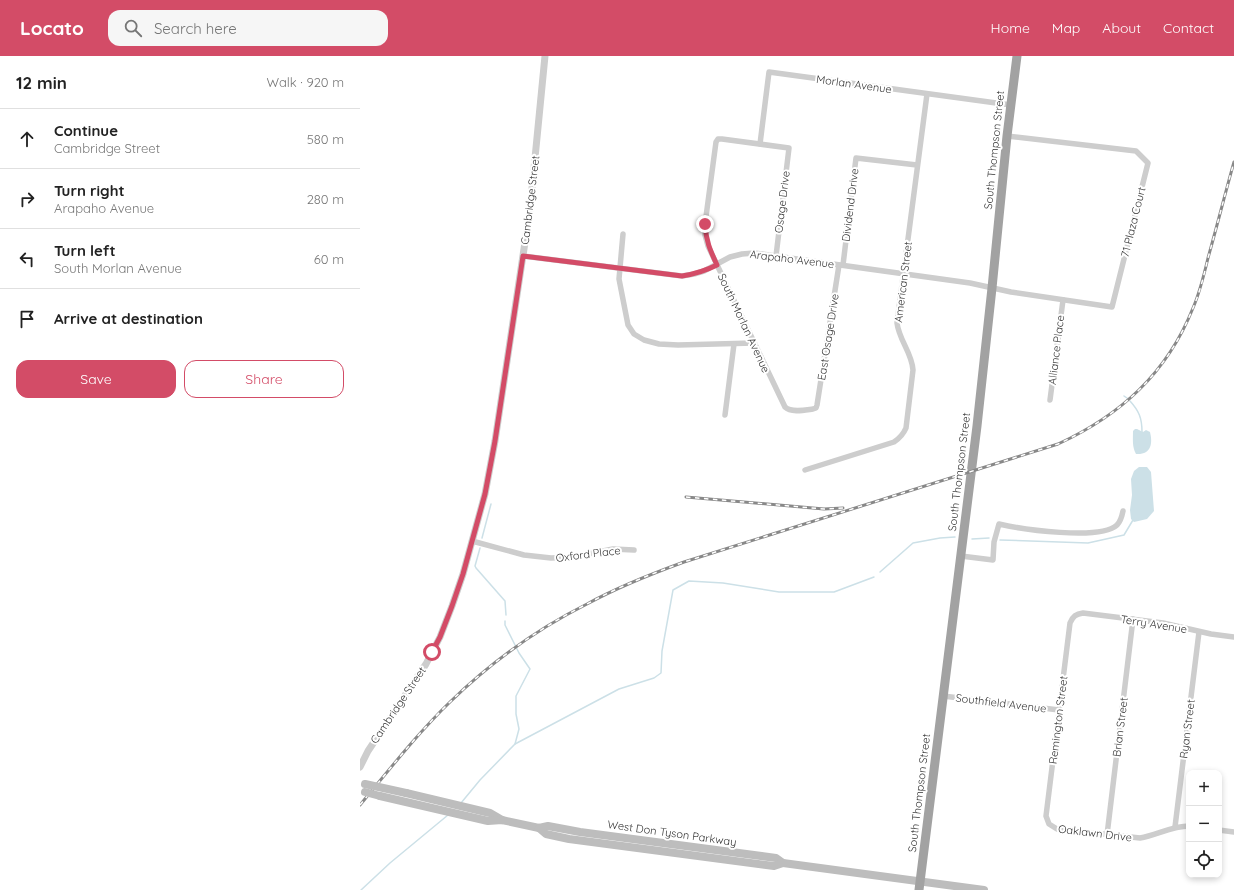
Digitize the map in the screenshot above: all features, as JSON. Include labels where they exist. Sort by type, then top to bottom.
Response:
[{"type":"highway","name":"South Thompson Street","points":[[919,886],[977,426],[1007,136],[1017,56]]},
{"type":"main road","name":"West Don Tyson Parkway","points":[[363,787],[380,796],[488,821],[502,820],[539,828],[548,826],[580,832],[776,858],[783,863],[919,886],[984,890]]},
{"type":"main road","points":[[363,787],[406,793],[467,807],[490,813],[502,820]]},
{"type":"street","name":"Cambridge Street","points":[[360,767],[368,751],[426,664],[437,644],[452,606],[472,541],[491,466],[530,209],[544,56]]},
{"type":"street","name":"Morlan Avenue","points":[[760,144],[769,72],[1011,105]]},
{"type":"street","name":"American Street","points":[[805,470],[894,442],[904,434],[906,428],[913,363],[900,337],[897,323],[927,94]]},
{"type":"street","name":"71 Plaza Court","points":[[992,288],[1112,307],[1148,163],[1136,150],[1007,136]]},
{"type":"street","name":"South Morlan Avenue","points":[[760,144],[722,139],[718,139],[716,142],[705,224],[706,235],[708,246],[787,410]]},
{"type":"street","name":"Osage Drive","points":[[760,144],[789,148],[776,256]]},
{"type":"street","name":"Dividend Drive","points":[[841,265],[856,158],[917,165]]},
{"type":"street","points":[[624,234],[619,278],[628,325],[634,334],[644,340],[659,344],[734,344],[754,342]]},
{"type":"street","name":"Arapaho Avenue","points":[[523,256],[682,276],[704,271],[730,257],[754,253],[904,273],[970,283],[992,288]]},
{"type":"street","name":"East Osage Drive","points":[[787,410],[816,408],[818,405],[841,265]]},
{"type":"street","name":"Alliance Place","points":[[1050,400],[1062,300]]},
{"type":"street","points":[[725,415],[734,344]]},
{"type":"street","points":[[961,556],[993,560],[994,542],[999,524],[1068,533],[1098,531],[1112,528],[1117,525],[1123,511]]},
{"type":"street","name":"Oxford Place","points":[[472,541],[524,555],[551,558],[573,557],[613,549],[634,550]]},
{"type":"street","name":"Terry Avenue","points":[[1074,616],[1083,613],[1133,619],[1167,624],[1199,632],[1234,637]]},
{"type":"street","name":"Remington Street","points":[[1049,824],[1046,816],[1070,623],[1074,616]]},
{"type":"street","name":"Brian Street","points":[[1107,835],[1133,619]]},
{"type":"street","name":"Ryan Street","points":[[1175,827],[1199,632]]},
{"type":"street","name":"Southfield Avenue","points":[[943,696],[1059,710]]},
{"type":"street","name":"Oaklawn Drive","points":[[1049,824],[1057,829],[1140,838],[1175,827],[1186,826]]},
{"type":"street","points":[[1222,830],[1234,832]]},
{"type":"shaded area","points":[[1135,429],[1143,432],[1146,430],[1150,432],[1151,444],[1148,451],[1145,453],[1136,454],[1133,446],[1133,431]]},
{"type":"shaded area","points":[[1139,467],[1147,467],[1151,472],[1154,511],[1147,519],[1134,522],[1131,519],[1130,510],[1132,495],[1131,479],[1134,471]]},
{"type":"waterway","points":[[1130,401],[1136,408],[1139,415],[1142,432]]},
{"type":"waterway","points":[[482,538],[491,504]]},
{"type":"waterway","points":[[1000,540],[1088,543],[1124,535],[1133,520]]},
{"type":"waterway","points":[[880,572],[913,543],[955,537]]},
{"type":"waterway","points":[[972,539],[989,538]]},
{"type":"waterway","points":[[480,548],[475,566],[505,601],[506,615]]},
{"type":"waterway","points":[[461,803],[480,780],[515,744],[619,689],[654,678],[661,673],[662,651],[673,590],[689,581],[723,583],[779,592],[834,592],[874,577]]},
{"type":"waterway","points":[[505,621],[505,625],[519,653],[530,669],[516,696],[516,714],[519,729],[515,744]]},
{"type":"waterway","points":[[361,890],[390,863],[448,815]]},
{"type":"railway","points":[[360,805],[426,727],[465,688],[498,660],[550,624],[568,614],[611,592],[659,571],[1058,444],[1102,420],[1139,390],[1170,353],[1182,331],[1200,290],[1234,162]]},
{"type":"railway","points":[[686,497],[824,509],[843,508]]},
{"type":"route","points":[[432,652],[440,637],[463,574],[485,494],[495,441],[523,256],[682,276],[694,274],[717,265],[708,246],[705,224]]}]
